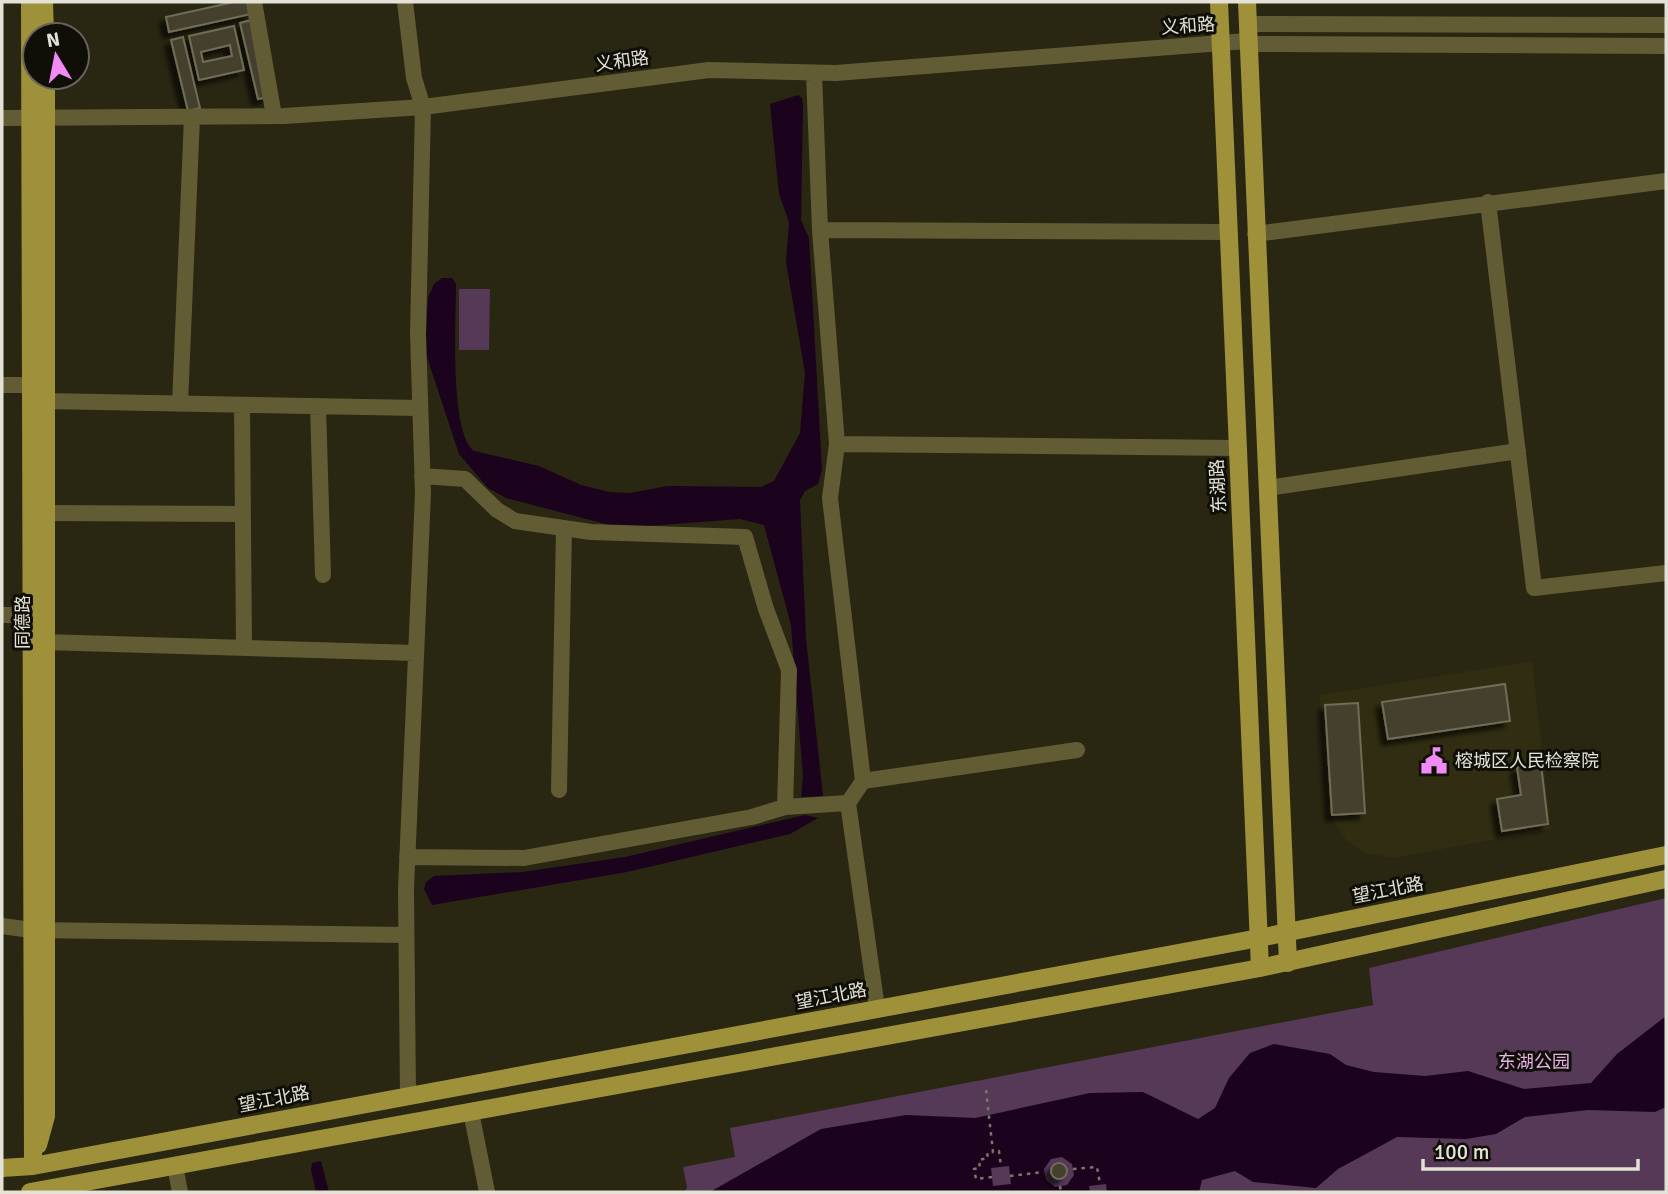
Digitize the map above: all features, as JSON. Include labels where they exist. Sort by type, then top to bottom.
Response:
[{"type":"main road","name":"同德路","points":[[30,2],[39,118],[45,401],[44,642],[33,1166]]},
{"type":"main road","points":[[44,2],[45,21]]},
{"type":"main road","name":"东湖路","points":[[1219,2],[1260,968]]},
{"type":"main road","points":[[1247,2],[1288,963]]},
{"type":"main road","name":"同德路","points":[[38,929],[30,615],[31,385],[39,118],[44,91]]},
{"type":"main road","name":"望江北路","points":[[2,1168],[33,1166],[1259,938],[1666,855]]},
{"type":"main road","points":[[31,1192],[1288,963],[1666,879]]},
{"type":"street","points":[[254,2],[274,116]]},
{"type":"street","points":[[405,2],[414,78],[423,107],[419,408],[422,476],[407,857],[408,1096]]},
{"type":"street","points":[[1247,36],[1666,25]]},
{"type":"street","name":"义和路","points":[[2,118],[274,116],[423,107],[679,72],[738,69],[814,73],[1219,43],[1247,36]]},
{"type":"street","points":[[1247,36],[1666,46]]},
{"type":"street","points":[[814,73],[820,230],[837,444],[830,498],[863,781],[848,803],[877,1009]]},
{"type":"street","points":[[180,404],[192,118]]},
{"type":"street","points":[[1255,234],[1666,181]]},
{"type":"street","points":[[1488,202],[1534,588],[1666,573]]},
{"type":"street","points":[[820,230],[1227,232]]},
{"type":"street","points":[[2,385],[31,385]]},
{"type":"street","points":[[45,401],[419,408]]},
{"type":"street","points":[[242,405],[244,648]]},
{"type":"street","points":[[318,406],[323,575]]},
{"type":"street","points":[[837,444],[1237,448]]},
{"type":"street","points":[[1267,488],[1518,451]]},
{"type":"street","points":[[422,476],[460,477],[473,485],[497,510],[515,521],[591,532],[745,537],[766,609],[789,670],[789,777],[785,807]]},
{"type":"street","points":[[44,513],[243,514]]},
{"type":"street","points":[[559,790],[564,528]]},
{"type":"street","points":[[2,615],[30,615]]},
{"type":"street","points":[[44,642],[416,653]]},
{"type":"street","points":[[863,781],[1077,750]]},
{"type":"street","points":[[407,857],[482,860],[544,855],[752,817],[785,807],[848,803]]},
{"type":"street","points":[[2,926],[38,929],[406,935]]},
{"type":"street","points":[[471,1112],[487,1192]]},
{"type":"street","name":"同德路","points":[[31,1192],[33,1166]]},
{"type":"street","points":[[175,1166],[180,1192]]},
{"type":"path","points":[[986,1090],[993,1152]]},
{"type":"path","points":[[992,1177],[976,1179],[975,1169],[980,1168],[979,1160],[988,1158],[987,1153],[999,1151],[1001,1167]]},
{"type":"path","points":[[1073,1169],[1097,1167],[1100,1184]]},
{"type":"path","points":[[1010,1175],[1044,1172]]},
{"type":"path","points":[[1060,1186],[1061,1192]]},
{"type":"shaded area","points":[[798,95],[802,98],[803,106],[801,220],[809,238],[822,470],[818,484],[805,491],[800,500],[806,639],[823,796],[801,797],[803,777],[791,625],[764,525],[740,519],[621,528],[506,498],[488,488],[459,454],[425,351],[428,298],[434,284],[442,278],[452,278],[456,284],[457,399],[466,440],[474,451],[539,466],[581,485],[609,492],[630,493],[667,486],[761,487],[774,481],[800,433],[805,373],[786,262],[789,222],[779,194],[770,104]]},
{"type":"shaded area","name":"榕城区人民检察院","points":[[1532,661],[1551,829],[1394,858],[1364,853],[1346,840],[1328,813],[1320,695]]},
{"type":"shaded area","points":[[805,815],[818,818],[790,834],[627,872],[432,905],[424,889],[426,882],[434,876],[523,872],[625,857]]},
{"type":"shaded area","points":[[1666,1016],[1666,1107],[1655,1112],[1588,1110],[1525,1117],[1496,1134],[1466,1139],[1397,1137],[1338,1169],[1316,1188],[1253,1182],[1235,1171],[1202,1180],[1199,1192],[1107,1192],[1106,1184],[1089,1186],[1090,1192],[710,1192],[821,1129],[906,1115],[975,1118],[1090,1093],[1143,1092],[1198,1119],[1215,1108],[1229,1078],[1250,1053],[1274,1044],[1330,1054],[1346,1065],[1374,1072],[1425,1076],[1468,1071],[1524,1089],[1591,1083],[1617,1054]],"holes":[[[1062,1157],[1072,1164],[1074,1175],[1067,1185],[1055,1187],[1046,1180],[1044,1169],[1051,1159]],[[1009,1166],[1011,1184],[993,1186],[991,1168]]]},
{"type":"shaded area","points":[[321,1161],[329,1192],[316,1192],[312,1163]]},
{"type":"green space","points":[[459,289],[490,289],[489,350],[459,350]]},
{"type":"green space","name":"东湖公园","points":[[1666,898],[1666,1192],[684,1192],[687,1188],[683,1167],[735,1157],[730,1128],[1373,1005],[1369,968]]},
{"type":"building","points":[[234,2],[248,2],[251,14],[169,32],[166,17]]},
{"type":"building","points":[[251,20],[269,97],[258,99],[240,23]]},
{"type":"building","points":[[234,26],[244,70],[199,80],[189,36]],"holes":[[[230,45],[232,56],[203,62],[201,52]]]},
{"type":"building","points":[[183,37],[200,108],[188,111],[171,40]]},
{"type":"building","points":[[1505,684],[1510,721],[1388,739],[1382,702]]},
{"type":"building","points":[[1358,703],[1365,813],[1332,815],[1325,705]]},
{"type":"building","points":[[1541,764],[1548,824],[1502,831],[1497,799],[1521,795],[1517,767]]},
{"type":"building","points":[[1056,1163],[1062,1163],[1067,1171],[1065,1177],[1056,1179],[1051,1174],[1051,1168]]},
{"type":"place","name":"榕城区人民检察院","points":[[1434,761]]}]
